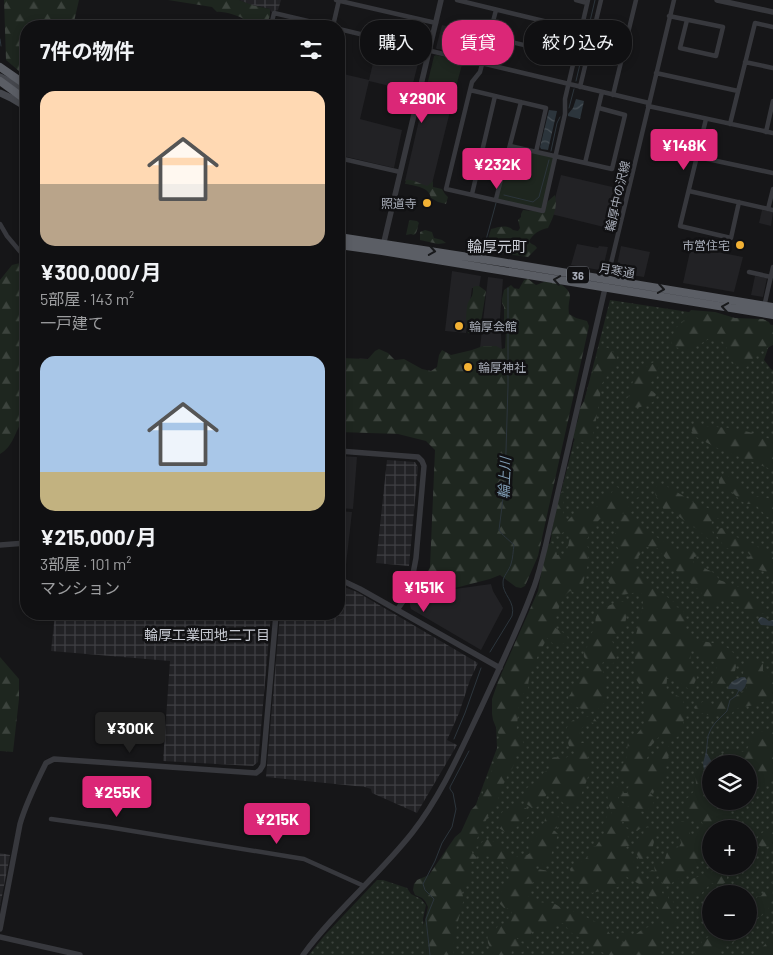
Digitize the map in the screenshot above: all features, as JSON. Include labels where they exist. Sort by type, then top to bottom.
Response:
[{"type":"highway","points":[[0,67],[20,84]]},
{"type":"highway","points":[[0,81],[20,96]]},
{"type":"highway","name":"月寒通","points":[[345,238],[383,247]]},
{"type":"highway","name":"月寒通","points":[[345,245],[383,247],[501,262],[606,284],[763,309],[773,307]]},
{"type":"highway","name":"月寒通","points":[[763,309],[773,315]]},
{"type":"main road","points":[[0,77],[20,85]]},
{"type":"main road","points":[[0,93],[20,103]]},
{"type":"street","points":[[333,20],[338,0],[436,23]]},
{"type":"street","points":[[432,39],[441,0]]},
{"type":"street","points":[[457,0],[538,20]]},
{"type":"street","points":[[576,0],[588,1],[583,20]]},
{"type":"street","points":[[580,87],[601,0]]},
{"type":"street","points":[[613,95],[636,0]]},
{"type":"street","name":"輪厚中の沢線","points":[[606,284],[674,0]]},
{"type":"street","points":[[717,0],[773,12]]},
{"type":"street","points":[[494,20],[496,10]]},
{"type":"street","points":[[272,20],[274,13],[304,20]]},
{"type":"street","points":[[669,16],[722,27],[716,56],[680,48],[687,20]]},
{"type":"street","points":[[730,124],[755,22],[773,26]]},
{"type":"street","points":[[345,30],[360,33]]},
{"type":"street","points":[[745,62],[773,68]]},
{"type":"street","points":[[383,247],[426,65]]},
{"type":"street","points":[[482,65],[480,72],[472,82],[446,188],[543,211],[565,114],[565,99],[573,65]]},
{"type":"street","points":[[491,65],[706,119],[773,133]]},
{"type":"street","points":[[656,73],[738,91]]},
{"type":"street","points":[[470,90],[546,108],[536,152]]},
{"type":"street","points":[[585,163],[602,92]]},
{"type":"street","points":[[472,194],[495,96]]},
{"type":"street","points":[[766,132],[773,101]]},
{"type":"street","points":[[496,200],[521,102]]},
{"type":"street","points":[[510,146],[612,169],[626,115],[598,108]]},
{"type":"street","points":[[706,119],[680,226],[731,238],[739,202]]},
{"type":"street","points":[[698,157],[773,173]]},
{"type":"street","points":[[345,159],[400,172]]},
{"type":"street","points":[[689,191],[771,209],[773,188]]},
{"type":"street","points":[[0,224],[20,251]]},
{"type":"street","points":[[763,309],[773,267]]},
{"type":"street","points":[[749,272],[771,277]]},
{"type":"street","points":[[303,955],[316,937],[413,832],[438,794],[460,753],[511,645],[533,591],[545,548],[606,284]]},
{"type":"street","points":[[345,451],[418,457],[424,466],[416,558],[406,596],[398,610]]},
{"type":"street","points":[[0,545],[20,543]]},
{"type":"street","points":[[345,582],[500,668]]},
{"type":"street","points":[[0,929],[22,818],[29,798],[46,763],[49,761],[54,759],[256,773],[260,770],[263,765],[275,620]]},
{"type":"street","points":[[51,819],[304,860],[364,886]]},
{"type":"street","points":[[0,936],[80,955]]},
{"type":"shaded area","points":[[239,0],[281,0],[278,10],[271,12],[270,9]]},
{"type":"shaded area","points":[[442,25],[442,50],[436,48]]},
{"type":"shaded area","points":[[373,65],[418,65],[411,91],[369,81],[360,119],[402,130],[394,168],[345,156],[345,74],[369,80]]},
{"type":"shaded area","points":[[428,81],[456,87],[431,188],[405,181]]},
{"type":"shaded area","points":[[561,175],[621,189],[612,229],[551,214]]},
{"type":"shaded area","points":[[762,210],[773,212],[771,226],[759,223]]},
{"type":"shaded area","points":[[577,244],[598,248],[599,246],[608,247],[603,268],[599,270],[571,265]]},
{"type":"shaded area","points":[[621,246],[650,252],[644,277],[618,273],[616,270]]},
{"type":"shaded area","points":[[691,247],[743,257],[734,292],[683,283]]},
{"type":"shaded area","points":[[452,271],[481,276],[479,288],[472,288],[466,333],[445,331]]},
{"type":"shaded area","points":[[755,276],[767,278],[763,297],[751,295]]},
{"type":"shaded area","points":[[488,277],[503,279],[500,318],[502,351],[480,348]]},
{"type":"shaded area","points":[[345,456],[357,457],[353,509],[345,508]]},
{"type":"shaded area","points":[[387,460],[415,462],[418,467],[409,566],[376,563]]},
{"type":"shaded area","points":[[345,511],[352,512],[345,573]]},
{"type":"shaded area","points":[[491,584],[503,608],[481,650],[411,609],[409,601],[455,589]]},
{"type":"shaded area","points":[[345,587],[357,592],[478,663],[447,740],[457,745],[417,813],[372,793],[371,789],[365,787],[266,777],[279,620],[345,620]]},
{"type":"shaded area","points":[[54,620],[270,620],[258,762],[253,766],[163,761],[170,661],[51,651]]},
{"type":"shaded area","points":[[0,853],[10,855],[0,906]]},
{"type":"green space","points":[[4,0],[79,0],[74,20],[20,20],[20,72],[6,60]]},
{"type":"green space","points":[[168,0],[239,0],[270,9],[270,16],[268,20],[245,20],[236,15],[217,12],[212,7]]},
{"type":"green space","points":[[434,56],[442,56],[442,65],[462,65],[456,87],[428,81]]},
{"type":"green space","points":[[510,146],[556,156],[543,211],[496,199]]},
{"type":"green space","points":[[406,180],[427,186],[433,181],[433,187],[442,189],[448,197],[446,204],[431,198],[425,189],[405,184]]},
{"type":"green space","points":[[555,195],[552,221],[548,228],[537,232],[529,241],[537,248],[528,257],[486,251],[491,229],[505,227],[518,231],[520,228],[518,220],[523,210],[543,212],[548,201]]},
{"type":"green space","points":[[409,221],[419,223],[417,231],[414,235],[406,235]]},
{"type":"green space","points":[[425,230],[432,232],[434,238],[446,243],[438,244],[420,240],[420,232]]},
{"type":"green space","points":[[20,263],[20,425],[8,447],[0,454],[0,280],[12,265]]},
{"type":"green space","points":[[528,279],[536,285],[548,281],[560,284],[569,293],[569,314],[587,321],[589,326],[538,556],[525,586],[521,588],[516,587],[500,575],[459,587],[420,594],[418,591],[430,567],[435,450],[426,441],[398,434],[345,432],[345,358],[368,359],[379,349],[388,353],[395,360],[404,359],[422,369],[431,371],[437,367],[442,350],[451,355],[483,346],[505,348],[506,332],[502,303],[504,290],[511,285],[519,289],[524,280]]},
{"type":"green space","points":[[476,286],[486,291],[481,322],[477,333],[473,334],[468,333],[466,314],[473,287]]},
{"type":"green space","points":[[610,300],[773,325],[773,334],[764,360],[773,370],[773,955],[443,955],[462,842],[497,748],[495,699],[540,592],[559,500]]},
{"type":"green space","points":[[691,310],[715,312],[735,318],[763,319],[769,322],[773,330],[773,345],[755,353],[756,355],[747,367],[735,364],[732,361],[721,340],[707,340],[690,350],[674,347],[671,342],[675,328]]},
{"type":"green space","points":[[603,347],[608,348],[617,355],[616,364],[601,385],[594,431],[590,443],[586,443],[573,438],[574,431],[598,353]]},
{"type":"green space","points":[[656,361],[660,362],[657,377],[650,383],[650,390],[656,394],[653,402],[639,407],[633,406],[626,400],[634,380],[642,370]]},
{"type":"green space","points":[[690,425],[730,428],[773,440],[773,470],[717,448],[694,436]]},
{"type":"green space","points":[[726,475],[738,482],[753,497],[773,499],[773,520],[766,516],[755,504],[746,504],[721,486],[719,477]]},
{"type":"green space","points":[[663,484],[697,505],[712,510],[720,510],[721,517],[712,521],[711,525],[714,538],[708,539],[672,511],[664,510],[654,489],[658,485]]},
{"type":"green space","points":[[616,486],[620,489],[620,499],[625,501],[639,487],[639,497],[628,503],[628,506],[633,509],[632,512],[622,513],[636,520],[642,530],[650,531],[677,549],[692,551],[698,554],[698,556],[694,557],[693,562],[716,574],[719,580],[742,588],[757,603],[769,610],[769,613],[755,616],[747,615],[743,607],[723,599],[713,605],[709,603],[700,591],[679,574],[657,548],[645,547],[635,562],[634,571],[675,603],[676,607],[681,608],[684,612],[687,631],[691,636],[701,641],[726,647],[735,654],[736,666],[734,673],[728,683],[720,690],[712,687],[713,680],[718,675],[715,662],[702,659],[698,649],[691,651],[690,663],[697,677],[692,689],[688,689],[672,678],[667,678],[666,689],[668,695],[670,697],[676,695],[681,698],[685,707],[681,734],[669,743],[663,739],[662,735],[660,736],[648,749],[649,755],[645,761],[649,763],[661,748],[666,745],[671,748],[664,765],[667,772],[659,790],[650,793],[655,798],[652,808],[645,812],[634,808],[619,796],[618,798],[643,815],[644,826],[637,831],[626,827],[622,821],[624,832],[631,840],[630,846],[626,846],[625,850],[633,856],[636,875],[645,877],[652,884],[660,886],[663,890],[662,893],[672,900],[675,908],[673,911],[669,910],[676,926],[670,927],[665,924],[658,913],[660,910],[651,899],[647,890],[624,874],[619,876],[620,885],[618,887],[592,893],[577,885],[570,869],[588,857],[589,851],[592,847],[596,846],[606,832],[603,824],[607,816],[612,814],[608,800],[608,791],[615,786],[621,786],[623,793],[627,793],[627,789],[631,784],[619,779],[618,771],[626,760],[628,742],[642,728],[645,722],[644,696],[636,679],[634,653],[644,596],[640,592],[621,594],[608,581],[614,562],[620,556],[618,548],[614,544],[615,534],[621,527],[615,521],[600,519],[589,531],[588,538],[585,540],[585,544],[590,551],[582,591],[581,593],[575,593],[570,591],[566,594],[557,612],[554,627],[568,638],[563,644],[555,646],[547,638],[532,669],[528,689],[520,697],[516,734],[522,739],[524,744],[522,749],[516,752],[516,759],[512,769],[508,771],[506,780],[500,789],[501,793],[471,851],[477,858],[475,861],[470,862],[469,879],[462,893],[463,901],[455,934],[454,955],[427,955],[423,929],[428,907],[422,898],[415,895],[413,890],[414,884],[417,880],[429,875],[455,837],[461,832],[471,810],[481,798],[494,766],[499,748],[499,735],[493,720],[492,699],[538,591],[548,544],[552,543],[555,546],[557,555],[565,554],[568,545],[569,539],[564,532],[554,537],[551,535],[559,495],[564,493],[564,515],[565,522],[567,522],[577,513],[598,506],[600,499],[610,495]]},
{"type":"green space","points":[[722,528],[728,531],[729,535],[748,541],[773,554],[773,575],[749,565],[746,562],[748,557],[751,556],[744,550],[725,548],[715,533],[717,529]]},
{"type":"green space","points":[[628,601],[632,605],[627,614],[625,624],[612,641],[617,650],[617,655],[613,664],[603,662],[601,668],[605,675],[606,701],[596,711],[589,712],[572,705],[568,698],[579,681],[581,671],[592,668],[591,664],[584,657],[584,653],[590,644],[598,613],[605,607]]},
{"type":"green space","points":[[0,657],[19,679],[19,699],[13,752],[0,751]]},
{"type":"green space","points":[[752,659],[759,660],[763,664],[763,671],[773,679],[773,697],[754,705],[740,708],[731,714],[709,715],[700,713],[694,708],[704,701],[715,704],[720,700],[725,701],[747,690],[743,673],[747,662]]},
{"type":"green space","points":[[590,716],[597,722],[585,722],[579,731],[580,743],[586,743],[592,747],[587,759],[591,766],[578,803],[573,807],[564,804],[555,788],[549,790],[537,807],[532,808],[525,803],[525,790],[531,784],[538,781],[544,772],[549,770],[549,760],[556,757],[562,760],[569,756],[575,757],[576,754],[568,744],[570,735],[567,727],[573,720]]},
{"type":"green space","points":[[773,728],[773,779],[757,787],[757,755],[720,755],[731,750],[743,752],[747,749],[756,733]]},
{"type":"green space","points":[[702,767],[702,810],[732,810],[729,820],[702,820],[702,822],[701,820],[691,819],[684,801],[695,789],[694,774],[696,770]]},
{"type":"green space","points":[[517,805],[528,809],[532,813],[510,833],[505,832],[499,828],[500,815],[508,808]]},
{"type":"green space","points":[[551,813],[558,816],[560,822],[559,827],[554,829],[550,827],[549,829],[558,834],[548,864],[535,864],[529,868],[545,870],[554,876],[550,883],[537,880],[532,883],[528,896],[532,900],[558,905],[562,909],[570,909],[604,926],[613,938],[624,942],[626,939],[618,933],[628,934],[633,937],[641,930],[659,922],[662,930],[659,947],[661,955],[608,955],[591,947],[590,941],[575,936],[565,924],[561,923],[550,930],[540,932],[536,929],[530,935],[533,940],[532,942],[517,938],[517,942],[519,941],[528,949],[520,953],[513,948],[511,955],[482,955],[491,949],[488,943],[487,930],[496,929],[499,924],[510,923],[512,913],[510,909],[504,908],[500,904],[501,892],[509,878],[507,866],[500,860],[477,852],[479,847],[482,842],[489,839],[510,855],[515,857],[527,855],[530,853],[528,845],[538,834],[546,815]]},
{"type":"green space","points":[[683,821],[687,823],[690,828],[690,835],[698,835],[702,827],[702,856],[683,876],[667,886],[661,882],[660,875],[651,877],[649,875],[649,872],[652,870],[655,871],[654,866],[656,864],[661,871],[669,849],[679,847],[681,843],[680,837],[675,827],[678,823]]},
{"type":"green space","points":[[648,827],[654,831],[653,846],[650,851],[643,855],[644,861],[641,862],[635,851],[635,841]]},
{"type":"green space","points":[[773,827],[773,845],[763,848],[757,844],[757,839],[767,829]]},
{"type":"green space","points":[[705,875],[727,875],[727,882],[720,885],[711,883],[709,885],[702,885],[702,893],[700,895],[689,898],[686,895],[685,886],[693,878]]},
{"type":"green space","points":[[377,880],[383,880],[407,888],[411,894],[421,899],[426,905],[423,919],[427,955],[309,955],[324,936]]},
{"type":"green space","points":[[773,881],[770,906],[765,913],[757,918],[757,898],[764,892],[771,893],[769,890]]},
{"type":"green space","points":[[773,936],[773,955],[755,955]]},
{"type":"green space","points":[[736,940],[720,952],[711,955],[697,955],[693,951],[700,947],[702,941]]},
{"type":"water","points":[[576,99],[584,101],[580,119],[568,116]]},
{"type":"water","points":[[549,110],[557,111],[548,150],[541,149],[540,147]]},
{"type":"water","points":[[761,617],[769,621],[773,620],[773,626],[761,625],[758,621]]},
{"type":"water","points":[[745,677],[747,681],[741,692],[736,689],[728,689],[731,683]]},
{"type":"waterway","name":"輪上川","points":[[576,81],[595,0]]},
{"type":"waterway","points":[[0,39],[1,46]]},
{"type":"waterway","name":"輪上川","points":[[569,108],[574,89]]},
{"type":"waterway","name":"輪上川","points":[[551,151],[560,117]]},
{"type":"waterway","name":"輪上川","points":[[504,195],[533,202],[539,197],[549,160]]},
{"type":"waterway","name":"輪上川","points":[[483,251],[496,203]]},
{"type":"waterway","name":"輪上川","points":[[490,652],[512,616],[513,611],[511,602],[503,587],[503,582],[511,564],[514,545],[499,530],[505,483],[508,386],[508,288]]},
{"type":"waterway","name":"輪上川","points":[[454,739],[481,668]]},
{"type":"waterway","points":[[706,755],[708,736],[711,729],[727,711],[730,700],[736,696],[739,690]]},
{"type":"waterway","name":"輪上川","points":[[430,955],[426,919],[434,899],[425,890],[423,884],[442,843],[452,827],[456,809],[450,787],[469,751]]},
{"type":"place","name":"照道寺","points":[[427,203]]},
{"type":"place","name":"市営住宅","points":[[740,245]]},
{"type":"place","name":"輪厚会館","points":[[459,326]]},
{"type":"place","name":"輪厚神社","points":[[468,367]]},
{"type":"district","name":"輪厚元町","points":[[497,246]]},
{"type":"district","name":"輪厚工業団地二丁目","points":[[207,634]]}]
